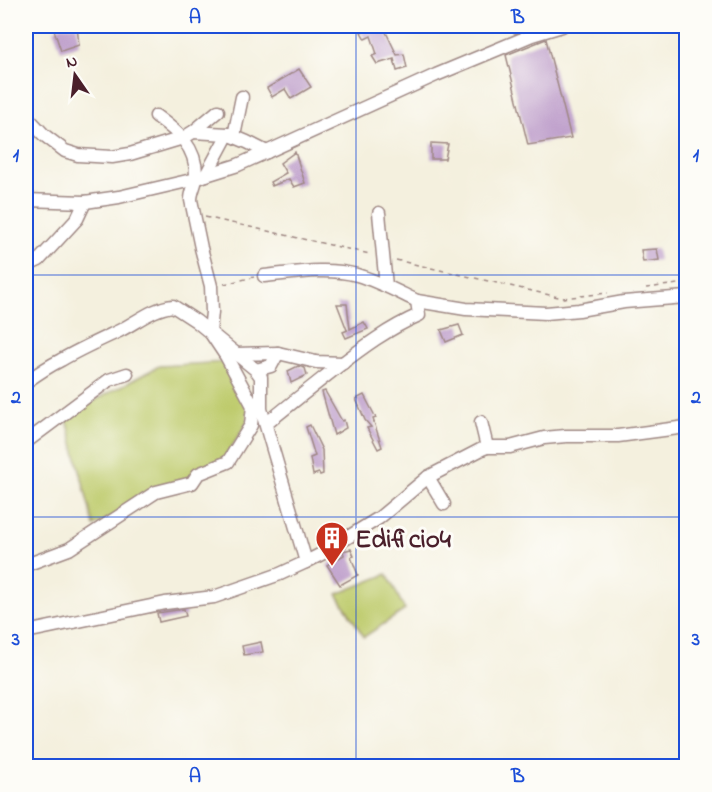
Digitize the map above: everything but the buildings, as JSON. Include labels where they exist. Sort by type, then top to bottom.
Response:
[{"type":"street","points":[[26,200],[85,202],[119,197],[201,177],[267,152],[436,75],[532,35],[562,26]]},
{"type":"street","points":[[26,565],[69,549],[156,492],[192,483],[198,474],[228,462],[251,425],[253,406],[210,332],[211,286],[201,248],[191,192],[231,135],[242,97]]},
{"type":"street","points":[[188,135],[218,111]]},
{"type":"street","points":[[26,116],[52,142],[65,151],[78,155],[112,157],[130,154],[188,135],[231,135],[267,152]]},
{"type":"street","points":[[156,116],[188,135],[194,163],[201,177]]},
{"type":"street","points":[[26,266],[39,260],[77,219],[85,202]]},
{"type":"street","points":[[379,213],[387,286]]},
{"type":"street","points":[[264,276],[318,271],[357,275],[387,286],[417,301],[466,309],[546,313],[635,301],[687,297]]},
{"type":"street","points":[[417,301],[419,315]]},
{"type":"street","points":[[266,424],[343,363],[400,323],[442,305]]},
{"type":"street","points":[[26,382],[60,360],[145,316],[173,306],[210,332],[261,376],[261,409],[306,562]]},
{"type":"street","points":[[237,354],[278,353],[316,362],[343,363]]},
{"type":"street","points":[[256,370],[271,366],[278,353]]},
{"type":"street","points":[[26,442],[109,380],[127,374]]},
{"type":"street","points":[[481,422],[487,447]]},
{"type":"street","points":[[26,632],[165,603],[206,599],[280,574],[333,549],[379,518],[428,477],[487,447],[510,447],[544,438],[618,436],[687,427]]},
{"type":"street","points":[[428,477],[444,504]]},
{"type":"path","points":[[194,214],[563,298],[608,293]]},
{"type":"path","points":[[211,286],[264,276]]},
{"type":"path","points":[[642,289],[687,283]]},
{"type":"green space","points":[[226,362],[248,405],[247,423],[225,458],[189,480],[94,526],[66,416],[159,366]]},
{"type":"green space","points":[[387,574],[405,610],[364,637],[337,594]]},
{"type":"place","name":"Edificio4","points":[[332,567]]}]
